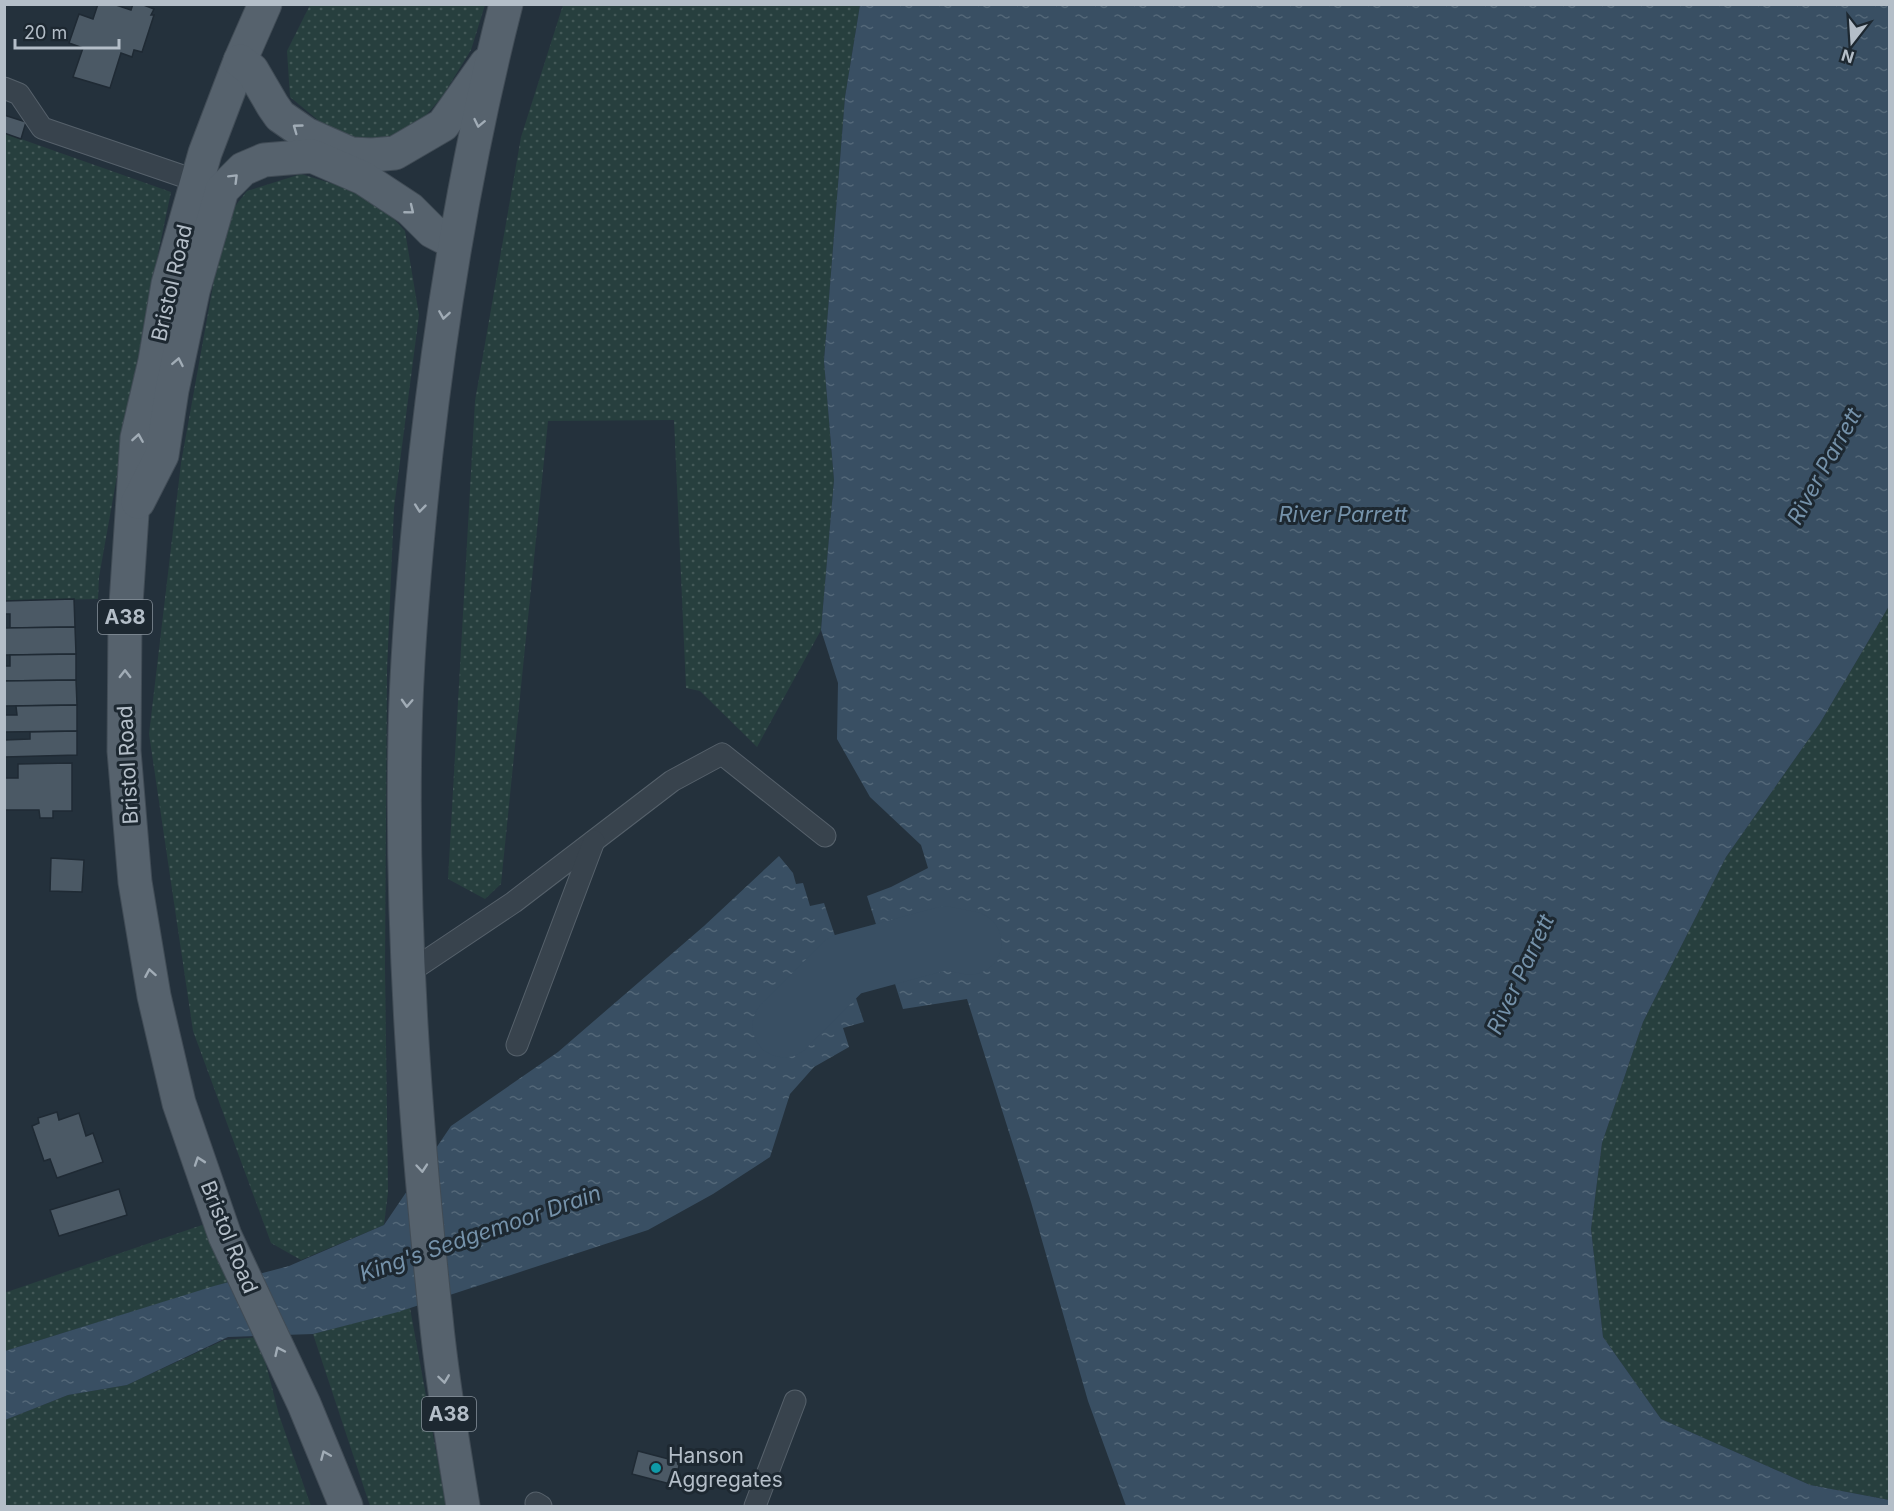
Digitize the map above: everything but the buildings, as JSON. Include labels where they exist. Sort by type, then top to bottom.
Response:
[{"type":"main road","name":"Bristol Road","points":[[265,4],[240,60],[205,153],[168,284],[155,361],[137,438],[125,619],[124,751],[135,882],[154,996],[179,1103],[225,1236],[304,1404],[346,1506]]},
{"type":"main road","name":"A38","points":[[463,1506],[436,1321],[417,1110],[408,973],[405,733],[415,553],[435,377],[455,243],[506,4]]},
{"type":"main road","points":[[240,60],[252,70],[280,116],[306,134],[351,154],[372,155],[394,153],[443,125],[494,53]]},
{"type":"main road","points":[[131,517],[162,455],[172,390],[193,291],[222,190],[243,169],[264,160],[312,156],[363,178],[410,209],[432,231],[455,243]]},
{"type":"lane","points":[[4,88],[19,94],[42,128],[197,181]]},
{"type":"lane","points":[[408,973],[514,902],[672,781],[722,754],[825,836]]},
{"type":"lane","points":[[517,1045],[594,841]]},
{"type":"lane","points":[[755,1506],[795,1401]]},
{"type":"green space","points":[[310,5],[485,5],[471,50],[442,97],[407,137],[356,140],[325,126],[290,97],[287,51]]},
{"type":"green space","points":[[563,5],[860,5],[845,97],[824,361],[834,480],[821,630],[757,747],[700,691],[686,688],[674,420],[548,421],[501,884],[485,899],[448,879],[475,401],[521,137]]},
{"type":"green space","points":[[4,133],[171,192],[149,297],[99,577],[98,599],[5,601]]},
{"type":"green space","points":[[301,174],[373,196],[405,231],[419,315],[394,508],[387,670],[385,966],[388,1192],[384,1225],[301,1260],[271,1243],[193,1031],[149,734],[181,463],[225,219],[247,191]]},
{"type":"green space","points":[[1889,606],[1889,1500],[1810,1485],[1661,1419],[1603,1337],[1591,1229],[1602,1143],[1643,1022],[1726,857],[1820,723]]},
{"type":"green space","points":[[202,1225],[214,1228],[235,1280],[5,1351],[4,1293]]},
{"type":"green space","points":[[410,1308],[446,1506],[370,1506],[313,1334]]},
{"type":"green space","points":[[259,1337],[279,1415],[311,1506],[5,1506],[5,1420],[68,1395],[127,1385],[224,1340]]},
{"type":"water","name":"River Parrett","points":[[860,5],[1889,5],[1889,606],[1820,723],[1726,857],[1643,1022],[1602,1143],[1591,1229],[1603,1337],[1661,1419],[1810,1485],[1889,1500],[1889,1506],[1126,1506],[1088,1401],[1031,1202],[967,999],[903,1009],[867,896],[891,887],[928,868],[921,845],[870,797],[837,739],[838,683],[821,630],[834,480],[824,361],[845,97]]},
{"type":"water","points":[[779,856],[793,873],[796,884],[803,883],[810,906],[824,903],[864,1022],[843,1028],[849,1047],[814,1067],[790,1094],[770,1157],[713,1194],[648,1230],[398,1312],[313,1334],[228,1337],[127,1385],[68,1395],[5,1420],[5,1351],[214,1286],[289,1266],[384,1225],[451,1126],[558,1052],[704,926]]},
{"type":"waterway","name":"King's Sedgemoor Drain","points":[[784,1026],[845,965],[945,938],[970,943]]},
{"type":"place","name":"Hanson Aggregates","points":[[656,1468]]}]
